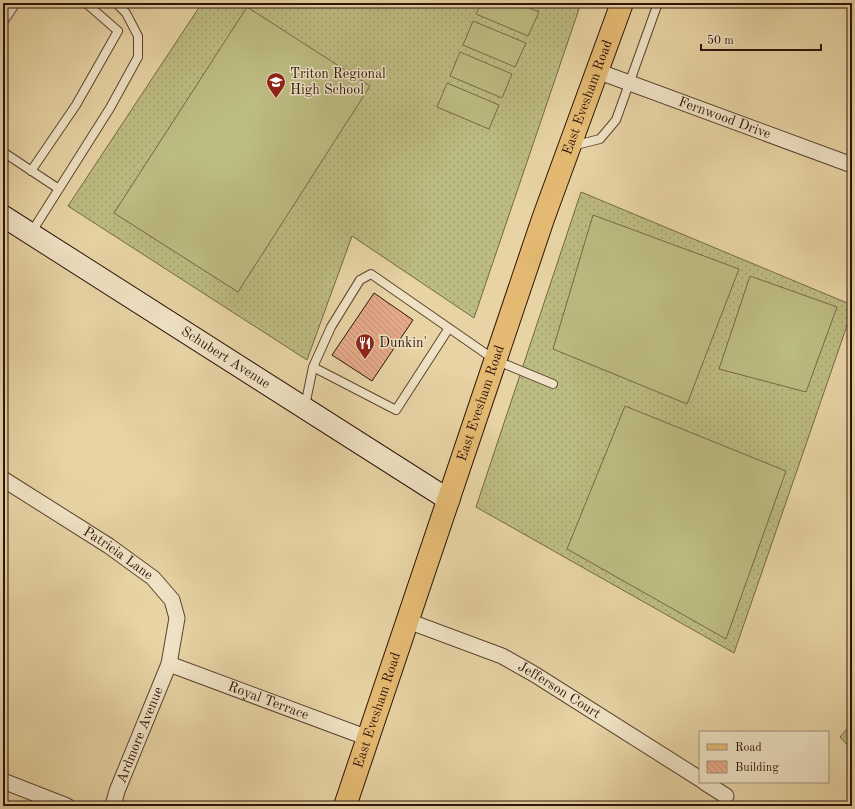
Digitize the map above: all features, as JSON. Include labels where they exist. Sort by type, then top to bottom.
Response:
[{"type":"main road","name":"East Evesham Road","points":[[345,806],[543,219],[622,3]]},
{"type":"street","name":"Fernwood Drive","points":[[597,71],[852,165]]},
{"type":"street","name":"Schubert Avenue","points":[[3,216],[448,500]]},
{"type":"street","name":"Patricia Lane","points":[[3,479],[109,546],[153,578],[172,600],[177,618],[169,664]]},
{"type":"street","name":"Jefferson Court","points":[[408,621],[502,656],[534,674],[699,778]]},
{"type":"street","name":"Royal Terrace","points":[[169,664],[368,738]]},
{"type":"street","name":"Ardmore Avenue","points":[[113,806],[117,791],[169,664]]},
{"type":"street","points":[[3,781],[67,806]]},
{"type":"street","points":[[706,783],[726,796]]},
{"type":"lane","points":[[3,22],[16,3]]},
{"type":"lane","points":[[31,171],[76,105],[118,31],[84,3]]},
{"type":"lane","points":[[570,147],[600,140],[616,120],[658,3]]},
{"type":"lane","points":[[30,234],[110,108],[138,57],[138,36],[126,13],[118,4]]},
{"type":"lane","points":[[3,152],[59,189]]},
{"type":"lane","points":[[304,408],[313,367],[331,327],[360,280],[372,274],[495,360],[553,384]]},
{"type":"lane","points":[[313,367],[396,410],[449,328]]},
{"type":"green space","name":"Triton Regional High School","points":[[202,3],[581,3],[474,318],[352,236],[307,360],[68,206]]},
{"type":"green space","points":[[481,3],[518,3],[539,12],[528,36],[476,14]]},
{"type":"green space","points":[[247,7],[370,86],[238,292],[114,213]]},
{"type":"green space","points":[[473,21],[526,43],[515,67],[463,45]]},
{"type":"green space","points":[[460,52],[512,74],[502,98],[450,76]]},
{"type":"green space","points":[[447,83],[499,105],[489,129],[437,107]]},
{"type":"green space","points":[[581,192],[852,305],[852,311],[734,653],[476,507]]},
{"type":"green space","points":[[593,215],[739,269],[687,404],[553,349]]},
{"type":"green space","points":[[750,276],[837,307],[806,392],[719,369]]},
{"type":"green space","points":[[625,406],[786,471],[726,639],[567,549]]},
{"type":"green space","points":[[852,723],[852,750],[840,737]]},
{"type":"building","points":[[374,293],[413,320],[372,381],[332,355]]},
{"type":"place","name":"Triton Regional High School","points":[[276,99]]},
{"type":"place","name":"Dunkin'","points":[[365,360]]}]
